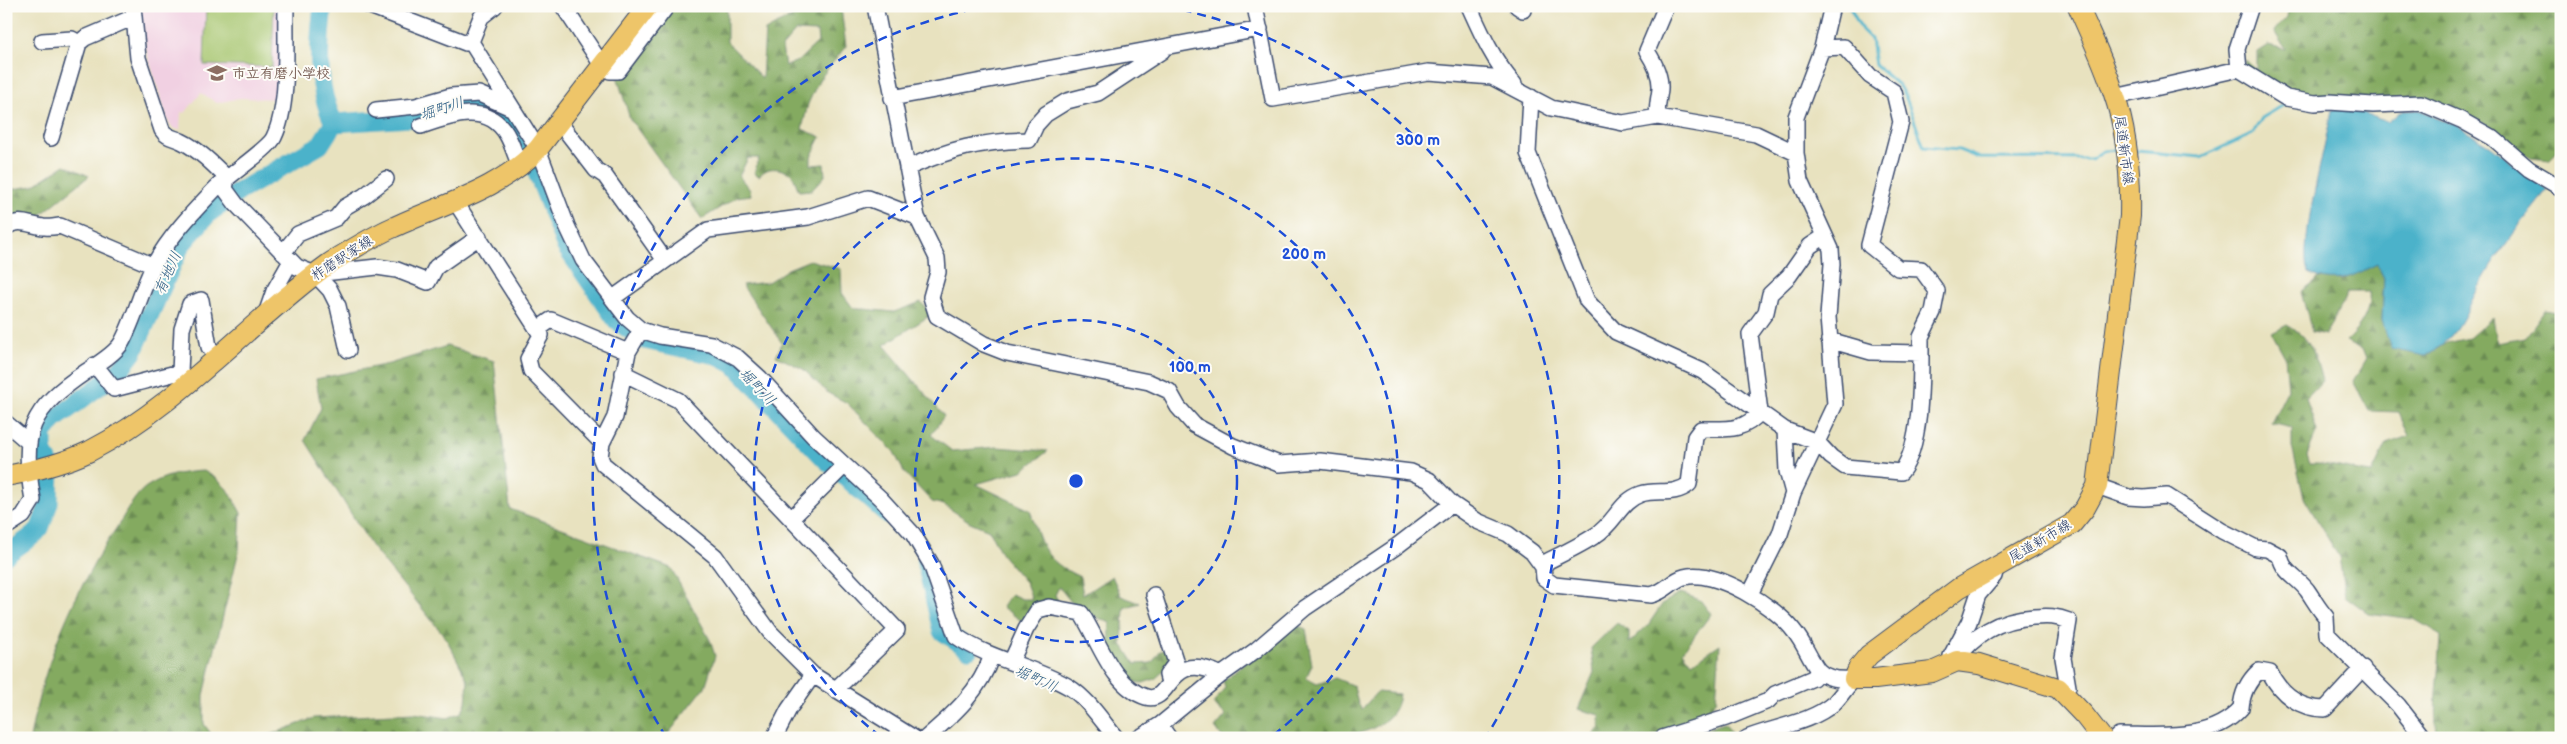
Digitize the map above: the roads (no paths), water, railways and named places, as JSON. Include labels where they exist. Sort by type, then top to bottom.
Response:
[{"type":"main road","name":"柞磨駅家線","points":[[6,476],[38,468],[89,451],[133,425],[184,377],[217,357],[315,274],[358,245],[393,227],[455,201],[529,159],[648,6]]},
{"type":"main road","name":"尾道新市線","points":[[1854,679],[1859,667],[1869,655],[1959,588],[2072,524],[2085,508],[2098,486],[2130,216],[2130,180],[2123,127],[2115,97],[2078,6]]},
{"type":"main road","points":[[1854,679],[1875,679],[1932,672],[1957,661],[1979,664],[2058,688],[2084,715],[2102,738]]},
{"type":"street","points":[[27,441],[34,424],[47,402],[65,386],[96,367],[121,344],[154,266],[167,244],[216,187],[226,183],[274,139],[282,114],[286,6]]},
{"type":"street","points":[[370,6],[466,43],[471,42]]},
{"type":"street","points":[[495,6],[477,12],[471,42],[496,93],[512,108],[529,159],[567,226],[583,260],[627,318],[641,330],[660,336],[711,344],[738,358],[844,466],[880,498],[913,534],[931,564],[956,636],[990,662],[1012,662],[1070,688],[1092,708],[1116,738]]},
{"type":"street","points":[[566,7],[602,65],[610,71],[618,71],[667,6]]},
{"type":"street","points":[[874,6],[917,217],[937,258],[938,272],[931,297],[937,316],[984,344],[1007,353],[1150,382],[1169,391],[1178,407],[1194,425],[1233,446],[1279,464],[1320,461],[1412,472],[1429,480],[1452,504],[1477,521],[1508,534],[1532,552],[1543,567],[1544,578],[1554,585],[1651,595],[1662,592],[1684,577],[1710,578],[1750,594],[1771,608],[1793,629],[1819,671],[1839,680],[1854,679]]},
{"type":"street","points":[[1255,6],[1273,99],[1428,72],[1492,77],[1551,108],[1623,123],[1658,117],[1756,134],[1796,153]]},
{"type":"street","points":[[1469,6],[1486,46],[1498,66],[1525,93],[1528,153],[1587,301],[1616,332],[1702,371],[1785,430],[1818,442],[1831,457],[1845,467],[1901,472],[1908,463],[1921,399],[1921,337],[1933,312],[1937,291],[1921,269],[1898,268],[1869,245],[1901,122],[1894,92],[1870,76],[1844,47],[1822,48]]},
{"type":"street","points":[[1658,117],[1656,108],[1660,88],[1655,64],[1648,50],[1666,6]]},
{"type":"street","points":[[1750,594],[1780,534],[1793,493],[1835,404],[1836,391],[1828,317],[1832,264],[1831,249],[1800,181],[1796,153],[1796,117],[1822,48],[1832,6]]},
{"type":"street","points":[[2239,69],[2237,50],[2251,6]]},
{"type":"street","points":[[52,138],[79,42],[134,12],[138,58],[166,137],[181,141],[226,183],[236,204],[287,257],[297,266],[315,274],[330,290],[338,306],[348,350]]},
{"type":"street","points":[[892,98],[1260,29]]},
{"type":"street","points":[[42,41],[72,40],[79,42]]},
{"type":"street","points":[[907,168],[947,151],[996,140],[1029,140],[1036,125],[1046,114],[1067,101],[1098,93],[1162,52],[1162,48]]},
{"type":"street","points":[[2115,97],[2239,69],[2286,98],[2315,103],[2373,105],[2420,103],[2461,120],[2493,138],[2529,169],[2561,188]]},
{"type":"street","points":[[376,110],[416,106],[451,96],[496,93]]},
{"type":"street","points":[[477,114],[496,93]]},
{"type":"street","points":[[421,126],[462,113],[477,114],[490,119],[507,134],[529,159]]},
{"type":"street","points":[[559,122],[596,170],[605,176],[664,259]]},
{"type":"street","points":[[264,318],[287,257],[298,234],[336,218],[345,207],[364,196],[386,179]]},
{"type":"street","points":[[613,298],[664,259],[708,230],[808,218],[868,198],[917,217]]},
{"type":"street","points":[[455,201],[541,335],[528,359],[531,371],[602,443]]},
{"type":"street","points":[[6,227],[12,223],[25,222],[45,228],[60,226],[154,266]]},
{"type":"street","points":[[1543,567],[1548,562],[1596,536],[1613,521],[1623,504],[1641,494],[1681,491],[1689,484],[1696,437],[1701,429],[1737,429],[1752,421],[1760,412],[1750,334],[1766,312],[1770,294],[1789,276],[1810,246],[1824,236]]},
{"type":"street","points":[[315,274],[377,267],[397,270],[428,282],[436,267],[479,237]]},
{"type":"street","points":[[96,367],[114,389],[184,377],[182,329],[190,304],[201,300],[209,347],[217,357]]},
{"type":"street","points":[[538,329],[552,320],[629,350]]},
{"type":"street","points":[[641,330],[629,350],[615,417],[602,443],[600,457],[604,464],[715,556],[770,632],[813,675],[914,738]]},
{"type":"street","points":[[1829,340],[1871,352],[1921,352]]},
{"type":"street","points":[[624,373],[678,400],[897,630],[835,690]]},
{"type":"street","points":[[6,423],[27,441],[38,468],[32,500],[23,516],[6,527]]},
{"type":"street","points":[[1785,430],[1787,471],[1793,493]]},
{"type":"street","points":[[791,519],[844,466]]},
{"type":"street","points":[[2098,486],[2128,497],[2167,496],[2222,531],[2256,548],[2267,549],[2280,556],[2283,567],[2306,590],[2326,617],[2326,634],[2363,668],[2414,722],[2422,736]]},
{"type":"street","points":[[1139,738],[1160,725],[1221,675],[1256,650],[1305,608],[1397,546],[1452,504]]},
{"type":"street","points":[[1952,663],[1950,655],[1969,622],[1978,595],[1994,576],[1996,568]]},
{"type":"street","points":[[1154,595],[1176,663],[1167,675],[1169,683]]},
{"type":"street","points":[[1012,662],[1026,629],[1038,610],[1049,606],[1081,613],[1092,629],[1108,664],[1126,684],[1145,697],[1152,698],[1161,694],[1176,674],[1188,667],[1205,667],[1221,675]]},
{"type":"street","points":[[1952,663],[1962,650],[1989,628],[2012,618],[2057,616],[2069,621],[2063,658],[2068,687],[2064,695]]},
{"type":"street","points":[[926,738],[964,705],[990,662]]},
{"type":"street","points":[[2116,738],[2119,736],[2192,734],[2212,728],[2234,716],[2241,708],[2241,701],[2249,680],[2259,671],[2270,672],[2278,687],[2293,700],[2315,709],[2325,709],[2363,668]]},
{"type":"street","points":[[1662,738],[1726,718],[1768,702],[1775,694],[1813,678],[1819,671]]},
{"type":"street","points":[[774,738],[788,709],[813,675]]},
{"type":"street","points":[[1747,738],[1797,722],[1833,703],[1854,679]]},
{"type":"street","points":[[1793,738],[1797,722]]},
{"type":"street","points":[[1160,725],[1169,738]]},
{"type":"water","points":[[2354,104],[2364,114],[2388,122],[2402,110],[2417,109],[2460,127],[2491,146],[2547,191],[2498,255],[2456,330],[2439,347],[2426,356],[2391,349],[2382,320],[2384,278],[2377,264],[2344,278],[2327,279],[2308,273],[2306,260],[2310,218],[2332,110]]},
{"type":"waterway","name":"有地川","points":[[323,6],[320,36],[321,81],[328,110],[334,123]]},
{"type":"waterway","points":[[1849,6],[1862,30],[1871,39],[1875,65],[1899,86],[1906,98],[1924,147],[1959,150],[1979,158],[2091,159],[2103,151],[2119,150]]},
{"type":"waterway","name":"堀町川","points":[[334,123],[426,117],[467,100],[495,106],[510,118],[524,139],[566,247],[617,321],[644,340],[716,355],[735,365],[826,460],[887,514]]},
{"type":"waterway","points":[[2137,151],[2201,157],[2253,133],[2262,118],[2287,103]]},
{"type":"waterway","name":"有地川","points":[[6,555],[35,534],[40,528],[49,503],[50,465],[43,451],[43,432],[54,420],[118,372],[132,354],[181,245],[209,213],[240,191],[320,145],[334,123]]},
{"type":"waterway","name":"堀町川","points":[[926,563],[942,631],[969,649]]},
{"type":"place","name":"市立有磨小学校","points":[[217,73]]}]
